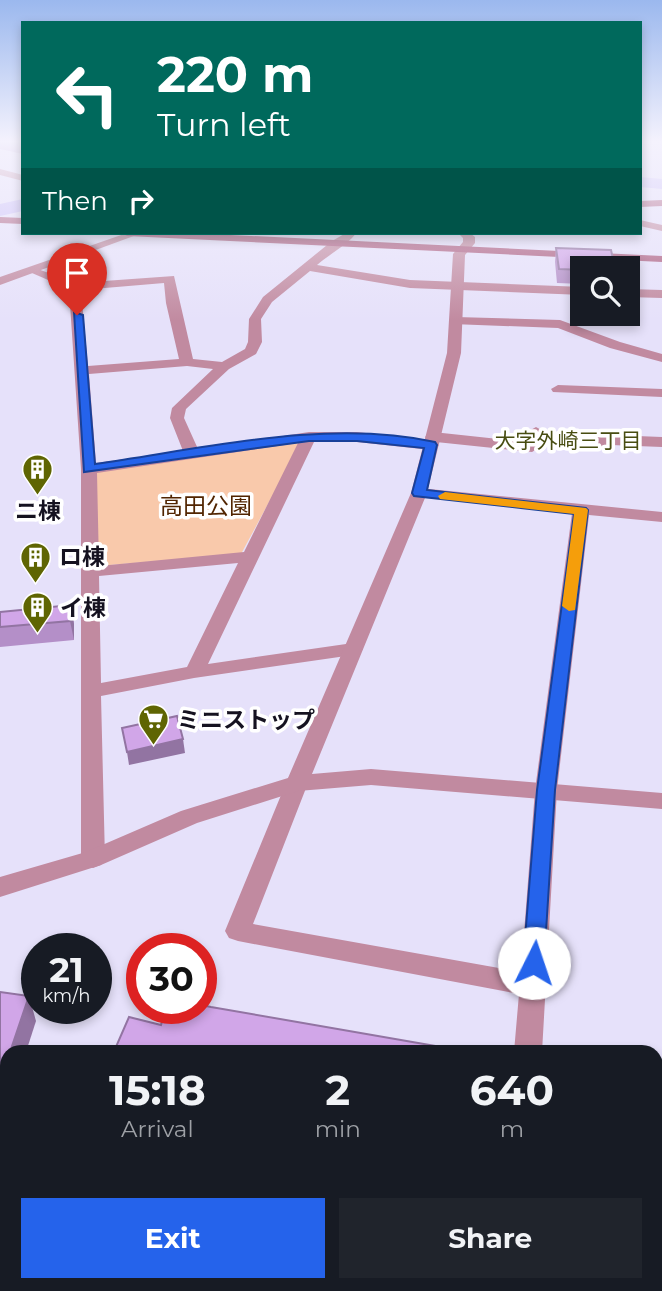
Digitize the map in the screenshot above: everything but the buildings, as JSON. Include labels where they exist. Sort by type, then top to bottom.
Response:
[{"type":"main road","points":[[642,204],[662,203]]},
{"type":"main road","points":[[0,220],[21,221]]},
{"type":"main road","points":[[0,227],[21,228]]},
{"type":"main road","points":[[176,235],[336,243],[466,242],[662,259]]},
{"type":"main road","points":[[350,235],[662,253]]},
{"type":"street","points":[[642,223],[662,228]]},
{"type":"street","points":[[0,281],[130,235]]},
{"type":"street","points":[[192,453],[177,418],[179,408],[224,366],[251,351],[255,342],[255,319],[268,300],[336,243],[350,235]]},
{"type":"street","points":[[466,242],[459,254],[454,353],[419,493],[238,931],[532,985]]},
{"type":"street","points":[[308,267],[410,285],[570,290]]},
{"type":"street","points":[[32,270],[75,287],[170,279],[172,303],[187,362]]},
{"type":"street","points":[[75,287],[89,469],[93,859]]},
{"type":"street","points":[[640,293],[662,294]]},
{"type":"street","points":[[456,321],[560,324],[615,345],[662,358]]},
{"type":"street","points":[[83,370],[187,362],[224,366]]},
{"type":"street","points":[[558,389],[662,393]]},
{"type":"street","points":[[89,469],[309,437],[357,437],[532,447],[536,430]]},
{"type":"street","points":[[194,672],[309,437]]},
{"type":"street","points":[[573,445],[611,440],[662,442]]},
{"type":"street","points":[[419,493],[662,517]]},
{"type":"street","points":[[528,1045],[546,790],[581,510]]},
{"type":"street","points":[[89,572],[250,557]]},
{"type":"street","points":[[90,692],[194,672],[353,649]]},
{"type":"street","points":[[0,887],[93,859],[189,817],[297,783],[371,777],[662,802]]},
{"type":"green space","name":"高田公園","points":[[302,441],[241,554],[98,566],[95,472]]},
{"type":"waterway","points":[[0,210],[21,205]]},
{"type":"slow traffic","points":[[445,496],[581,510],[569,606]]},
{"type":"place","name":"ニ棟","points":[[38,497]]},
{"type":"place","name":"ロ棟","points":[[36,584]]},
{"type":"place","name":"イ棟","points":[[37,635]]},
{"type":"place","name":"ミニストップ","points":[[154,747]]},
{"type":"district","name":"大字外崎三丁目","points":[[568,441]]},
{"type":"route","points":[[77,315],[89,469],[309,437],[357,437],[431,445],[419,493],[581,510],[546,790],[534,963]]}]
